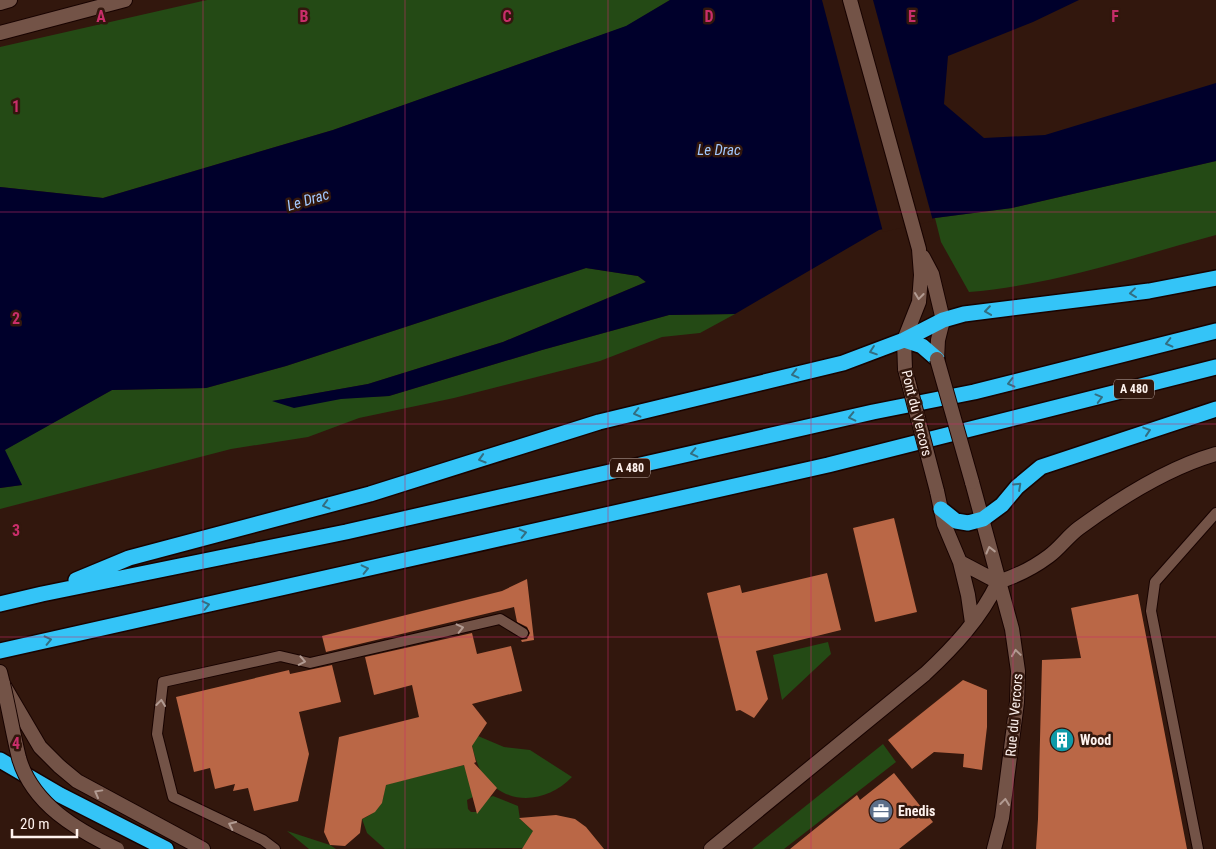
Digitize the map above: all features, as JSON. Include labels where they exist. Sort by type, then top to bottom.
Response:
[{"type":"highway","points":[[42,594],[129,558],[370,494],[599,422],[843,362],[904,340],[943,320],[1000,309],[1149,291],[1216,278]]},
{"type":"highway","name":"A 480","points":[[0,604],[346,532],[873,412],[974,392],[1216,331]]},
{"type":"highway","points":[[904,340],[922,346],[937,359]]},
{"type":"highway","name":"A 480","points":[[0,651],[828,465],[1216,367]]},
{"type":"highway","points":[[941,509],[956,521],[968,523],[983,519],[1002,505],[1017,486],[1041,467],[1216,409]]},
{"type":"highway","points":[[0,760],[60,795],[166,849]]},
{"type":"street","points":[[0,2],[10,0]]},
{"type":"street","points":[[0,33],[125,0]]},
{"type":"street","points":[[850,0],[919,249],[932,274],[943,320],[938,340],[937,359]]},
{"type":"street","name":"Pont du Vercors","points":[[919,249],[921,275],[919,302],[904,340],[905,369],[938,492],[944,524],[960,562],[968,595],[969,628]]},
{"type":"street","name":"Rue du Vercors","points":[[937,359],[983,519],[1016,649],[1018,687],[1002,818],[994,849]]},
{"type":"street","points":[[960,562],[998,582],[1023,574],[1049,556],[1077,530],[1112,505],[1190,461],[1216,454]]},
{"type":"street","points":[[711,849],[925,674],[969,628],[991,598],[998,582]]},
{"type":"street","points":[[1,678],[20,760],[37,794],[61,816],[94,838],[117,849]]},
{"type":"street","points":[[1,678],[40,746],[59,766],[77,781],[203,849]]},
{"type":"lane","points":[[1198,849],[1151,611],[1155,582],[1216,513]]},
{"type":"lane","points":[[275,849],[263,840],[173,797],[157,734],[163,682],[280,656],[310,663],[500,618],[523,633]]},
{"type":"green space","points":[[207,0],[670,0],[627,26],[333,130],[103,198],[0,187],[0,47]]},
{"type":"green space","points":[[1216,161],[1216,235],[1063,277],[969,292],[941,242],[935,218],[1012,208]]},
{"type":"green space","points":[[586,268],[638,276],[646,282],[503,342],[368,384],[273,401],[389,396],[542,350],[669,315],[735,314],[700,333],[662,337],[600,361],[454,398],[359,418],[308,437],[231,449],[0,509],[0,488],[22,485],[4,450],[112,390],[206,388],[286,366]]},
{"type":"green space","points":[[828,642],[831,654],[782,700],[773,655]]},
{"type":"green space","points":[[478,736],[504,747],[530,750],[572,777],[562,786],[538,797],[526,798],[502,792],[491,784],[478,765],[471,740]]},
{"type":"green space","points":[[883,744],[896,762],[784,849],[752,849]]},
{"type":"green space","points":[[464,765],[475,796],[467,800],[468,809],[471,812],[479,812],[482,801],[493,796],[518,806],[520,819],[534,832],[524,848],[385,849],[367,833],[362,819],[372,814],[382,802],[384,785]]},
{"type":"green space","points":[[287,831],[330,845],[336,849],[309,849]]},
{"type":"water","name":"Le Drac","points":[[670,0],[1079,0],[1033,22],[948,56],[944,104],[984,138],[1045,135],[1216,83],[1216,161],[1012,208],[935,218],[879,230],[735,314],[669,315],[542,350],[389,396],[341,399],[294,408],[272,401],[368,384],[503,342],[646,282],[638,276],[586,268],[286,366],[206,388],[112,390],[5,450],[22,485],[0,488],[0,187],[103,198],[333,130],[626,26]]},
{"type":"pier","points":[[822,0],[873,0],[933,221],[883,232]]},
{"type":"building","points":[[894,518],[917,612],[875,622],[853,528]]},
{"type":"building","points":[[827,573],[841,630],[756,651],[768,699],[754,718],[740,710],[736,711],[707,593],[740,585],[742,593]]},
{"type":"building","points":[[527,579],[534,640],[522,642],[521,640],[527,639],[530,633],[527,627],[517,622],[514,607],[326,652],[322,636],[502,591]]},
{"type":"building","points":[[1138,594],[1187,849],[1036,849],[1042,660],[1081,658],[1071,608]]},
{"type":"building","points":[[472,633],[477,654],[511,646],[522,691],[472,704],[487,723],[472,746],[476,762],[474,763],[497,788],[477,814],[464,765],[386,785],[382,803],[375,812],[362,819],[360,833],[345,846],[330,845],[324,832],[339,737],[419,717],[412,685],[374,695],[365,657]]},
{"type":"building","points":[[332,665],[341,702],[299,712],[309,754],[298,801],[254,811],[248,788],[233,791],[235,784],[215,789],[210,768],[194,772],[176,697],[289,670],[290,674]]},
{"type":"building","points":[[963,680],[987,690],[987,727],[982,770],[963,767],[964,754],[934,752],[912,769],[888,740]]},
{"type":"building","name":"Enedis","points":[[894,773],[933,822],[899,849],[790,849],[857,795],[860,800]]},
{"type":"building","points":[[556,815],[575,819],[586,827],[604,849],[522,849],[533,831],[519,818]]},
{"type":"place","name":"Wood","points":[[1062,740]]},
{"type":"place","name":"Enedis","points":[[881,811]]}]
